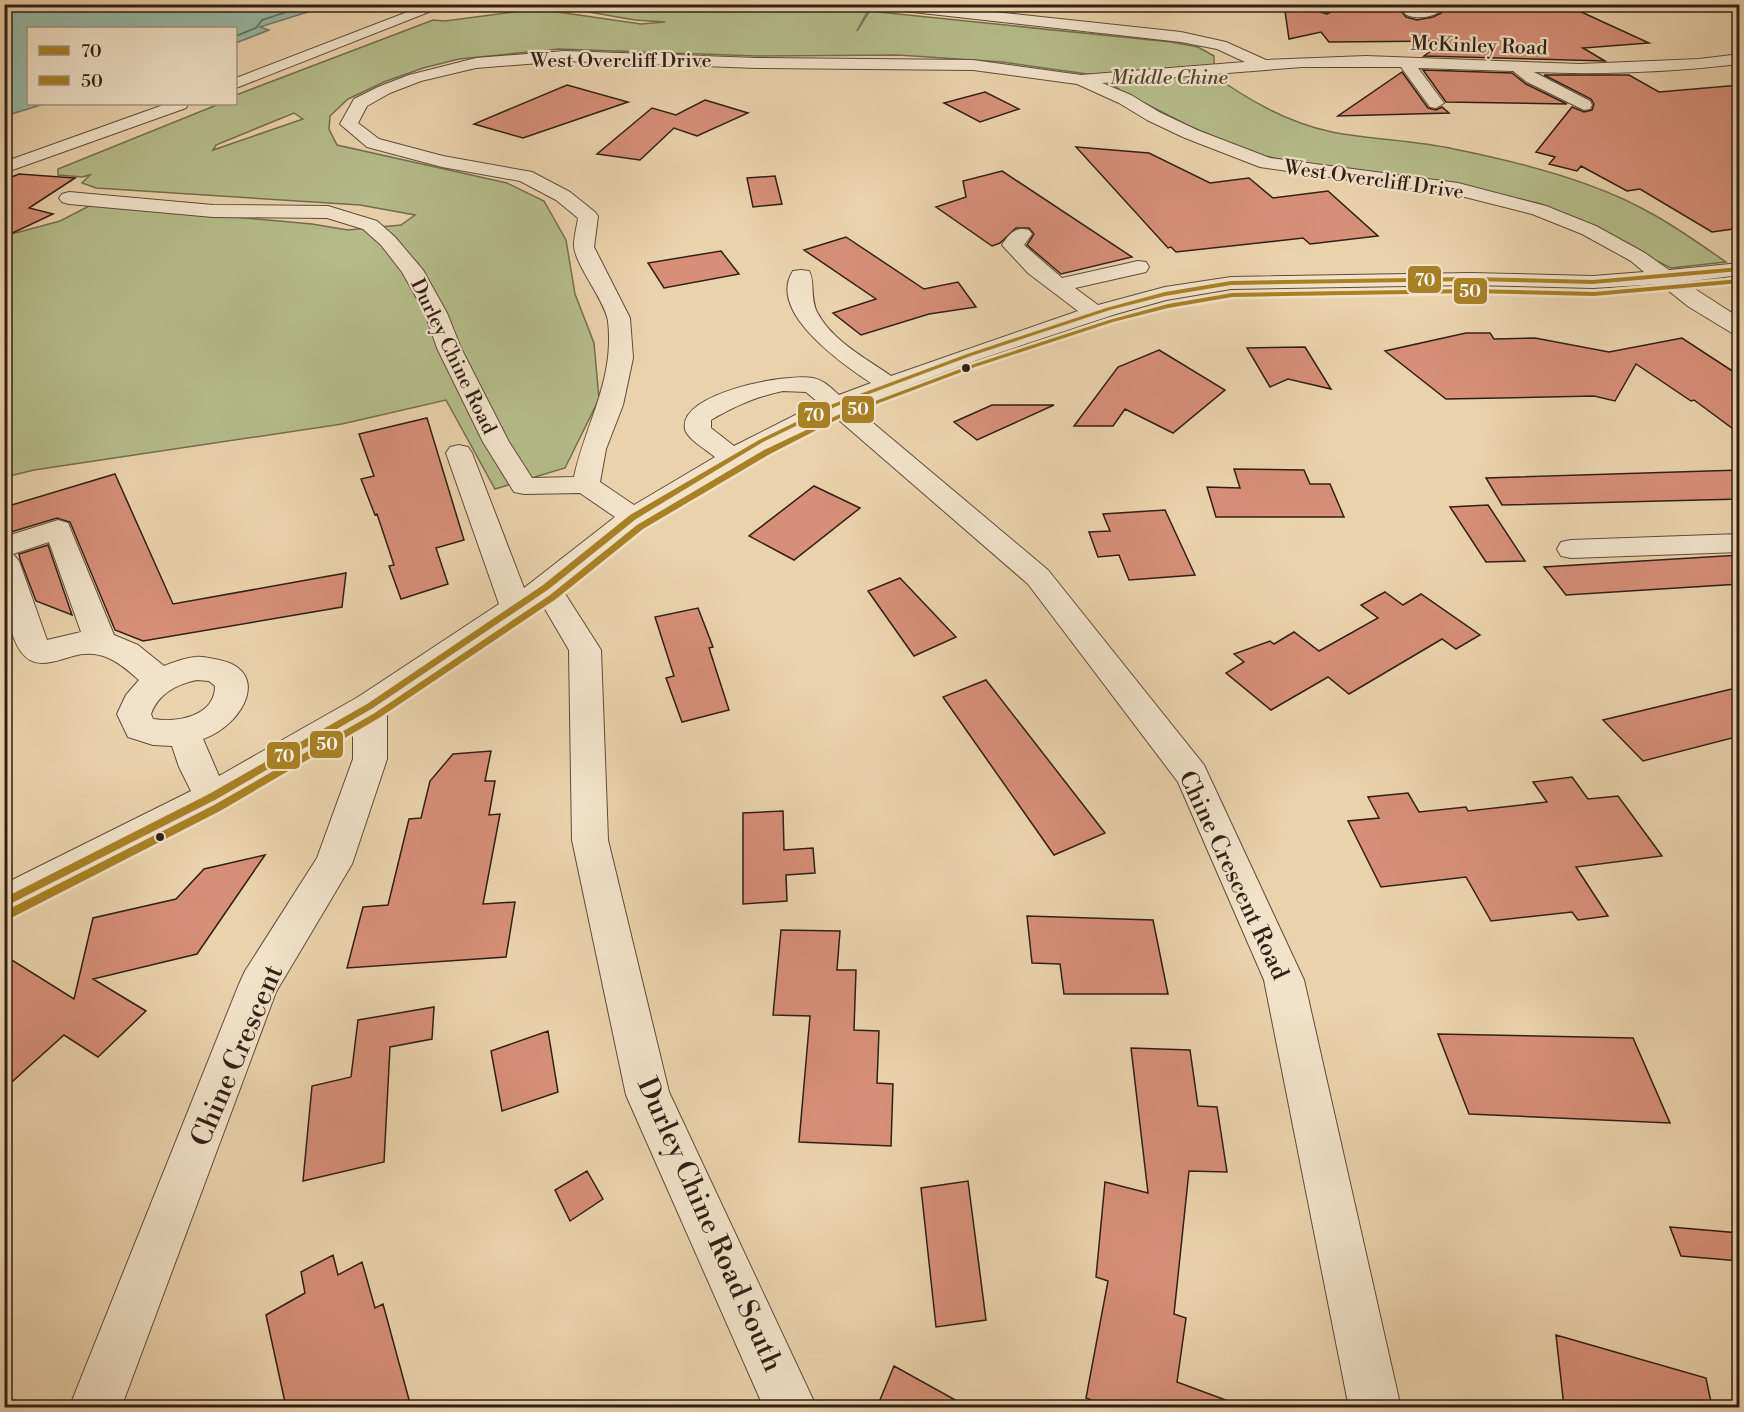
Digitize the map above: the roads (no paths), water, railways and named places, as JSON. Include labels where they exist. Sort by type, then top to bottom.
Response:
[{"type":"street","points":[[237,83],[442,4]]},
{"type":"street","points":[[877,4],[1014,11],[1181,37],[1221,45],[1264,65]]},
{"type":"street","points":[[1197,4],[1222,4]]},
{"type":"street","points":[[1412,13],[1433,11],[1429,4]]},
{"type":"street","name":"West Overcliff Drive","points":[[586,485],[593,449],[610,405],[621,358],[619,318],[584,247],[588,216],[563,196],[525,176],[442,161],[374,142],[349,124],[360,103],[384,90],[443,70],[476,63],[565,56],[758,63],[973,65],[1081,80],[1217,69]]},
{"type":"street","name":"McKinley Road","points":[[1217,69],[1287,63],[1366,61],[1580,69],[1699,64],[1740,58]]},
{"type":"street","points":[[1287,63],[1305,79]]},
{"type":"street","points":[[1406,63],[1436,103]]},
{"type":"street","points":[[1518,68],[1533,79],[1584,105]]},
{"type":"street","name":"West Overcliff Drive","points":[[1081,80],[1125,99],[1191,135],[1267,163],[1458,189],[1539,210],[1589,230],[1638,257],[1697,302],[1740,328]]},
{"type":"street","points":[[4,168],[177,105]]},
{"type":"street","name":"Durley Chine Road","points":[[69,198],[213,212],[328,212],[370,225],[388,241],[412,270],[436,314],[449,348],[480,411],[524,486],[586,485]]},
{"type":"street","points":[[1022,234],[1012,245],[1094,313]]},
{"type":"street","points":[[1058,285],[1138,267]]},
{"type":"street","points":[[4,903],[212,797],[370,706],[531,597],[633,517],[761,441],[835,405],[889,385],[1094,313],[1165,294],[1231,283],[1470,279],[1593,282],[1740,269]]},
{"type":"street","points":[[801,276],[801,300],[809,318],[826,338],[889,385]]},
{"type":"street","name":"Chine Crescent Road","points":[[732,458],[698,430],[698,417],[725,400],[766,387],[794,381],[813,385],[1038,577],[1192,775],[1284,980],[1375,1407]]},
{"type":"street","name":"Durley Chine Road South","points":[[459,453],[531,597],[585,650],[590,840],[648,1095],[791,1407]]},
{"type":"street","points":[[586,485],[633,517]]},
{"type":"street","points":[[4,547],[58,529],[101,643]]},
{"type":"street","points":[[1571,549],[1740,543]]},
{"type":"street","points":[[4,561],[30,642],[39,652],[54,652],[85,642],[101,643],[119,648],[138,660],[160,681]]},
{"type":"street","points":[[208,668],[218,671],[231,681],[231,696],[219,714],[210,721],[184,733],[159,735],[140,728],[134,714],[142,696],[160,681],[184,671],[208,668]]},
{"type":"street","name":"Chine Crescent","points":[[95,1407],[260,984],[333,864],[370,759],[370,706]]},
{"type":"street","points":[[184,733],[196,767],[212,797]]},
{"type":"water","points":[[5,4],[330,4],[260,27],[269,30],[237,43],[237,27],[27,27],[27,105],[41,105],[5,116]]},
{"type":"waterway","points":[[857,30],[869,10]]},
{"type":"park label","name":"Middle Chine","points":[[1169,77]]}]
